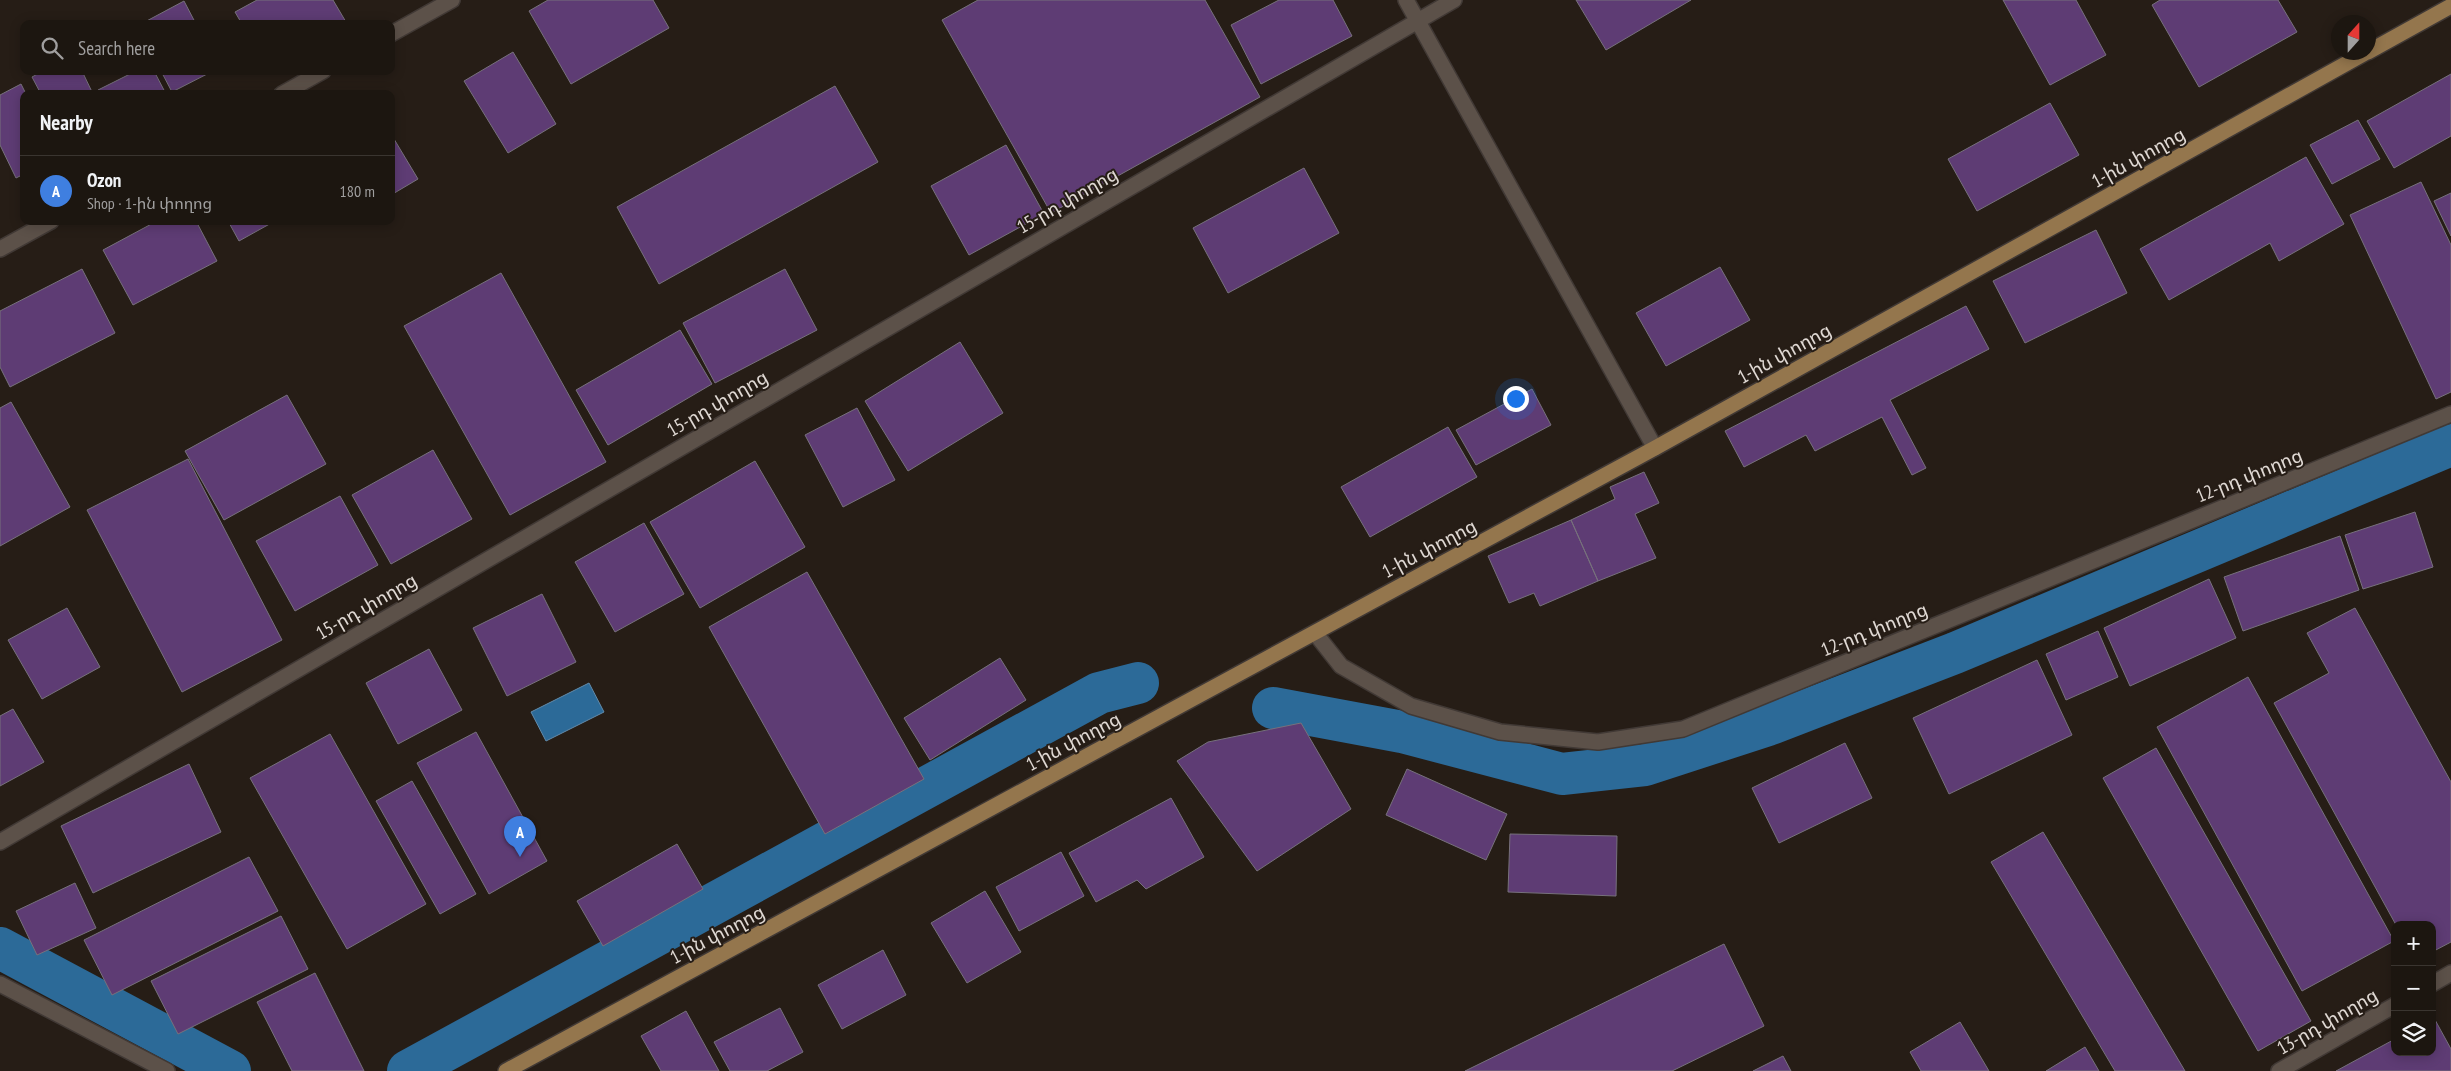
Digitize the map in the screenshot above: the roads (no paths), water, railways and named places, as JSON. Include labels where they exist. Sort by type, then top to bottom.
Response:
[{"type":"main road","name":"1-ին փողոց","points":[[2376,48],[2451,6]]},
{"type":"main road","name":"1-ին փողոց","points":[[506,1071],[1655,448],[2354,60]]},
{"type":"street","points":[[395,32],[452,0]]},
{"type":"street","points":[[1406,0],[1655,448]]},
{"type":"street","name":"15-րդ փողոց","points":[[0,842],[1454,0]]},
{"type":"street","points":[[289,90],[316,75]]},
{"type":"street","points":[[0,249],[44,225]]},
{"type":"street","name":"12-րդ փողոց","points":[[1315,633],[1341,666],[1411,706],[1500,732],[1598,742],[1683,729],[2451,414]]},
{"type":"street","points":[[2436,982],[2451,973]]},
{"type":"street","points":[[0,984],[166,1071]]},
{"type":"street","name":"13-րդ փողոց","points":[[2278,1071],[2391,1007]]},
{"type":"water","points":[[589,683],[604,712],[546,741],[531,712]]},
{"type":"waterway","points":[[1273,708],[1402,732],[1562,774],[1645,765],[1768,725],[1955,653],[2451,445]]},
{"type":"waterway","points":[[408,1071],[1099,693],[1138,683]]},
{"type":"waterway","points":[[0,948],[230,1071]]},
{"type":"place","name":"Ozon","points":[[520,857]]}]
